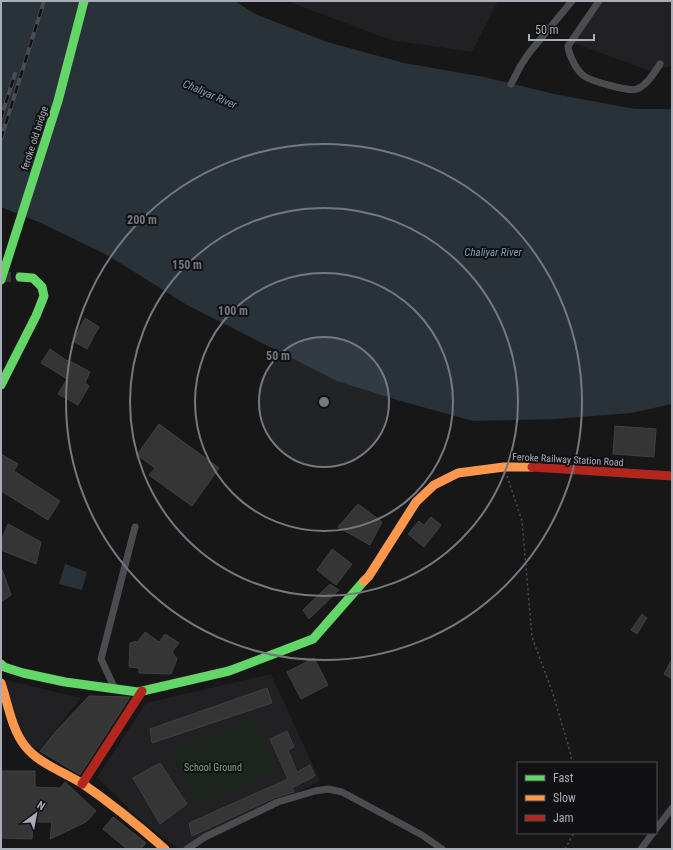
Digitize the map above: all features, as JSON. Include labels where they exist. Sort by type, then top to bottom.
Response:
[{"type":"main road","name":"feroke old bridge","points":[[1,280],[58,101],[84,1]]},
{"type":"main road","points":[[1,385],[36,316],[44,296],[42,287],[34,278],[20,277]]},
{"type":"main road","name":"Feroke Railway Station Road","points":[[1,664],[4,667],[23,673],[65,682],[138,692],[229,671],[313,638],[369,576],[416,502],[434,485],[458,473],[504,467],[540,467],[672,476]]},
{"type":"main road","points":[[2,688],[17,732],[24,744],[36,757],[82,784],[142,829],[164,849]]},
{"type":"main road","points":[[82,784],[142,691]]},
{"type":"street","points":[[511,84],[529,53],[572,1]]},
{"type":"street","points":[[599,1],[568,46],[569,52],[584,76],[618,88],[636,89],[646,84],[660,64]]},
{"type":"street","points":[[115,689],[101,659],[135,527]]},
{"type":"street","points":[[187,849],[205,836],[278,802],[315,791],[328,789],[342,792],[422,835],[442,849]]},
{"type":"street","points":[[657,828],[672,808]]},
{"type":"street","points":[[641,849],[653,834]]},
{"type":"path","points":[[504,467],[522,521],[532,637],[552,691],[572,762]]},
{"type":"path","points":[[565,849],[573,834]]},
{"type":"shaded area","points":[[287,1],[498,1],[472,52],[391,40]]},
{"type":"shaded area","points":[[599,1],[672,1],[672,66],[650,71],[572,42]]},
{"type":"shaded area","points":[[271,674],[320,781],[187,849],[178,849],[138,818],[97,777],[146,703]]},
{"type":"shaded area","points":[[6,680],[81,698],[39,750],[30,745],[16,720]]},
{"type":"green space","name":"School Ground","points":[[252,718],[281,770],[198,807],[170,752]]},
{"type":"water","name":"Chaliyar River","points":[[1,1],[235,1],[255,14],[327,42],[404,63],[484,77],[554,94],[635,109],[672,109],[672,404],[631,413],[555,419],[473,421],[397,400],[337,381],[187,305],[109,256],[41,223],[1,207]]},
{"type":"water","points":[[65,564],[87,572],[82,590],[59,584]]},
{"type":"building","points":[[85,318],[99,327],[87,349],[73,341]]},
{"type":"building","points":[[50,349],[67,361],[68,360],[90,372],[85,383],[89,386],[78,405],[58,394],[67,379],[41,363]]},
{"type":"building","points":[[159,424],[219,468],[192,506],[149,475],[155,468],[137,455]]},
{"type":"building","points":[[615,426],[656,429],[654,457],[613,454]]},
{"type":"building","points":[[1,454],[18,464],[14,471],[60,501],[48,520],[1,491]]},
{"type":"building","points":[[358,504],[382,522],[370,545],[338,527]]},
{"type":"building","points":[[431,517],[441,525],[424,547],[408,534],[419,521],[424,525]]},
{"type":"building","points":[[8,524],[41,542],[36,564],[1,550],[1,541]]},
{"type":"building","points":[[332,549],[352,564],[336,585],[317,570]]},
{"type":"building","points":[[1,569],[11,595],[1,602]]},
{"type":"building","points":[[330,584],[339,590],[309,619],[303,610]]},
{"type":"building","points":[[642,614],[647,618],[637,634],[631,630]]},
{"type":"building","points":[[145,632],[159,642],[165,634],[179,643],[172,652],[177,659],[171,674],[139,673],[139,668],[129,667],[130,643],[138,641]]},
{"type":"building","points":[[314,658],[328,685],[301,699],[287,672]]},
{"type":"building","points":[[672,659],[672,679],[664,674]]},
{"type":"building","points":[[267,688],[272,703],[152,743],[150,729]]},
{"type":"building","points":[[89,696],[130,697],[80,775],[40,751],[56,731]]},
{"type":"building","points":[[287,731],[294,747],[288,750],[297,772],[310,765],[315,776],[292,788],[294,792],[276,797],[192,836],[189,823],[288,779],[270,739]]},
{"type":"building","points":[[160,763],[187,804],[160,824],[133,778]]},
{"type":"building","points":[[1,771],[35,771],[35,787],[60,788],[65,782],[96,811],[86,822],[50,839],[52,822],[33,822],[32,839],[1,838]]},
{"type":"building","points":[[113,817],[146,843],[141,849],[127,849],[103,829]]},
{"type":"tunnel","points":[[1,277],[20,277]]},
{"type":"railway","points":[[1,139],[44,1]]},
{"type":"railway","points":[[1,118],[15,74]]},
{"type":"traffic: fast","points":[[1,280],[58,101],[84,1]]},
{"type":"traffic: fast","points":[[1,385],[36,316],[44,296],[42,287],[33,278],[20,277]]},
{"type":"traffic: fast","points":[[1,664],[4,667],[23,673],[65,682],[138,692],[229,671],[313,639],[364,581]]},
{"type":"traffic: slow","points":[[364,581],[369,576],[416,502],[434,485],[458,473],[504,467],[532,467]]},
{"type":"traffic: slow","points":[[1,683],[16,731],[25,746],[44,763],[83,784],[94,792],[125,815],[165,849]]},
{"type":"traffic: jam","points":[[532,467],[672,476]]},
{"type":"traffic: jam","points":[[82,784],[142,691]]}]
